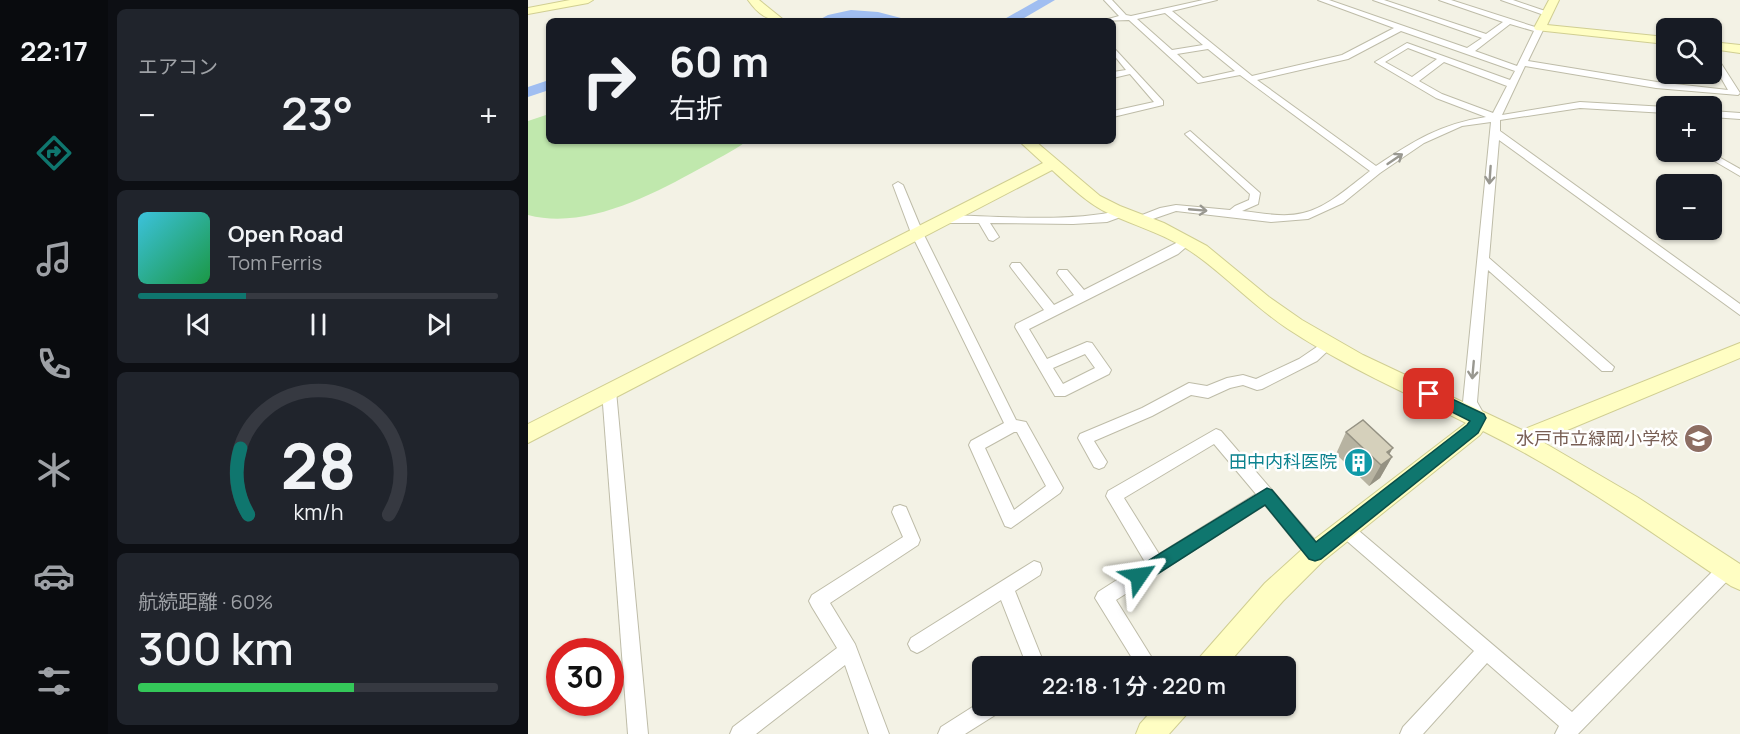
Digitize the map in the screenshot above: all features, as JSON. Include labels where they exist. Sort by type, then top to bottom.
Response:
[{"type":"street","points":[[528,12],[588,0]]},
{"type":"street","points":[[753,0],[763,11],[774,18]]},
{"type":"street","points":[[1108,0],[1201,81],[1242,72]]},
{"type":"street","points":[[1116,20],[1214,0]]},
{"type":"street","points":[[1322,0],[1335,2],[1468,52],[1520,66],[1656,85],[1735,93],[1722,72]]},
{"type":"street","points":[[1377,0],[1487,38]]},
{"type":"street","points":[[1505,0],[1547,13]]},
{"type":"street","points":[[1479,418],[1470,402],[1496,117],[1554,0]]},
{"type":"street","points":[[1448,1],[1534,29],[1656,40]]},
{"type":"street","points":[[1167,11],[1250,79],[1376,171]]},
{"type":"street","points":[[1468,52],[1509,21]]},
{"type":"street","points":[[1250,79],[1345,57],[1400,28]]},
{"type":"street","points":[[1496,117],[1439,96],[1379,62],[1407,45],[1511,84]]},
{"type":"street","points":[[1171,53],[1209,46]]},
{"type":"street","points":[[1722,47],[1740,49]]},
{"type":"street","points":[[1116,52],[1160,103],[1116,113]]},
{"type":"street","points":[[1413,81],[1443,58]]},
{"type":"street","points":[[1116,74],[1132,71]]},
{"type":"street","points":[[1141,219],[1176,208],[1271,218],[1304,217],[1339,201],[1376,171],[1439,132],[1460,124],[1594,104],[1656,109]]},
{"type":"street","points":[[1722,115],[1740,116]]},
{"type":"street","points":[[1494,132],[1740,310]]},
{"type":"street","points":[[1190,134],[1255,193],[1254,202],[1239,208],[1233,214]]},
{"type":"street","points":[[1029,144],[1095,199],[1186,242],[1217,263],[1282,317],[1327,345],[1521,440],[1629,504],[1734,573],[1569,730],[1487,650],[1346,530]]},
{"type":"street","points":[[1721,162],[1740,173]]},
{"type":"street","points":[[528,434],[1052,164]]},
{"type":"street","points":[[898,184],[917,233],[1012,426]]},
{"type":"street","points":[[943,219],[1107,218],[1122,213]]},
{"type":"street","points":[[983,220],[993,237]]},
{"type":"street","points":[[1044,366],[1021,327],[1174,251],[1186,242]]},
{"type":"street","points":[[1484,260],[1607,367]]},
{"type":"street","points":[[1016,266],[1051,311]]},
{"type":"street","points":[[1063,273],[1082,296]]},
{"type":"street","points":[[1099,462],[1085,438],[1147,412],[1190,389],[1208,392],[1227,383],[1243,380],[1257,385],[1300,365],[1320,353],[1327,345]]},
{"type":"street","points":[[1521,440],[1740,350]]},
{"type":"street","points":[[609,392],[638,734]]},
{"type":"street","points":[[1218,656],[1274,592],[1315,553],[1473,429],[1479,418]]},
{"type":"street","points":[[1012,426],[1021,426],[1055,488],[1011,521],[976,445],[1012,426]]},
{"type":"street","points":[[1156,565],[1114,496],[1216,435],[1315,553]]},
{"type":"street","points":[[1142,656],[1104,598],[1267,495]]},
{"type":"street","points":[[879,734],[849,650],[818,601],[912,540],[900,512]]},
{"type":"street","points":[[917,644],[1034,569]]},
{"type":"street","points":[[1005,588],[1032,656]]},
{"type":"street","points":[[740,734],[849,650]]},
{"type":"street","points":[[1410,734],[1487,650]]},
{"type":"street","points":[[948,734],[976,716]]},
{"type":"street","points":[[1149,734],[1165,716]]},
{"type":"green space","points":[[546,115],[546,144],[742,144],[660,190],[616,208],[572,218],[550,218],[528,215],[528,121]]},
{"type":"building","points":[[1363,420],[1393,448],[1387,452],[1392,457],[1381,465],[1346,432]]},
{"type":"waterway","points":[[1014,18],[1048,0]]},
{"type":"waterway","points":[[833,18],[851,14],[885,18]]},
{"type":"waterway","points":[[528,92],[546,86]]},
{"type":"place","name":"水戸市立緑岡小学校","points":[[1699,439]]},
{"type":"place","name":"田中内科医院","points":[[1358,462]]},
{"type":"route","points":[[1139,576],[1267,495],[1315,553],[1473,429],[1479,418],[1429,394]]}]
